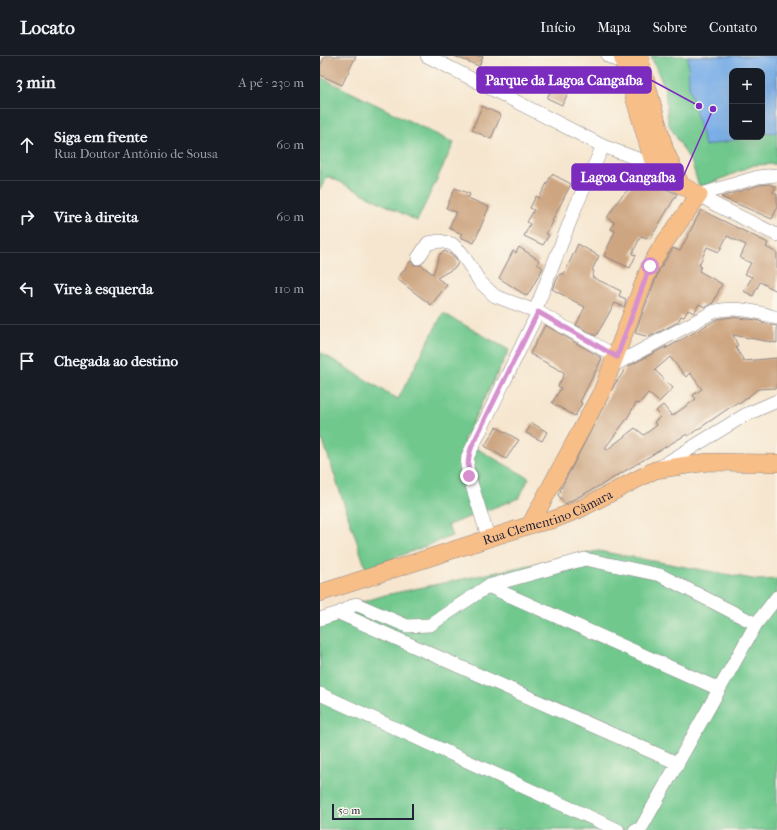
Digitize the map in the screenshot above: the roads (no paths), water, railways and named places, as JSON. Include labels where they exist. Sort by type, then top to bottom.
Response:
[{"type":"main road","points":[[639,56],[665,150],[681,185]]},
{"type":"main road","points":[[530,525],[568,457],[615,361],[650,266],[660,249],[699,195],[665,176],[654,165],[623,60]]},
{"type":"main road","name":"Rua Clementino Câmara","points":[[320,593],[489,540],[530,525],[552,520],[578,510],[655,470],[708,462],[777,463]]},
{"type":"street","points":[[427,56],[603,146],[654,165]]},
{"type":"street","points":[[608,56],[623,60]]},
{"type":"street","points":[[489,540],[469,476],[467,466],[468,456],[538,312],[537,306],[576,206],[603,146]]},
{"type":"street","points":[[699,195],[758,177],[777,175]]},
{"type":"street","points":[[699,195],[777,235]]},
{"type":"street","points":[[418,258],[428,243],[440,241],[452,244],[461,252],[480,282],[495,296],[538,312],[615,361],[715,311],[725,309],[744,309],[777,318]]},
{"type":"street","points":[[655,470],[745,415],[777,401]]},
{"type":"street","points":[[320,619],[340,614],[356,604],[407,626],[430,625],[488,586],[585,559],[660,575],[756,624]]},
{"type":"street","points":[[488,586],[719,689]]},
{"type":"street","points":[[635,830],[640,830],[756,624],[777,597]]},
{"type":"street","points":[[340,614],[677,763]]},
{"type":"street","points":[[320,694],[618,830]]},
{"type":"water","points":[[688,56],[777,56],[777,132],[765,134],[765,68],[729,68],[729,140],[734,140],[705,146],[689,87]]},
{"type":"place","name":"Parque da Lagoa Cangaíba","points":[[699,106]]},
{"type":"place","name":"Lagoa Cangaíba","points":[[713,109]]}]
